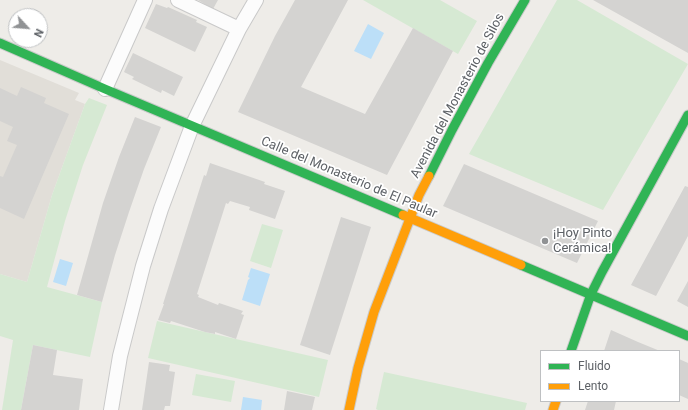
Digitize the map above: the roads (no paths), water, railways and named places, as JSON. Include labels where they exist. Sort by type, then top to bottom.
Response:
[{"type":"street","points":[[105,89],[146,0]]},
{"type":"street","points":[[178,0],[239,29]]},
{"type":"street","points":[[111,410],[120,356],[143,266],[161,209],[192,126],[239,29],[256,0]]},
{"type":"street","name":"Avenida del Monasterio de Silos","points":[[348,410],[374,312],[419,195],[488,63],[525,0]]},
{"type":"street","name":"Calle del Monasterio de El Paular","points":[[0,43],[688,336]]},
{"type":"street","points":[[571,350],[591,294],[605,265],[688,115]]},
{"type":"water","points":[[368,24],[384,33],[371,59],[354,51]]},
{"type":"water","points":[[60,259],[73,263],[66,286],[53,282]]},
{"type":"water","points":[[251,268],[270,274],[260,306],[242,300],[250,278],[248,277]]},
{"type":"water","points":[[243,397],[262,400],[261,410],[241,410]]},
{"type":"place","name":"¡Hoy Pinto Cerámica!","points":[[545,241]]}]
